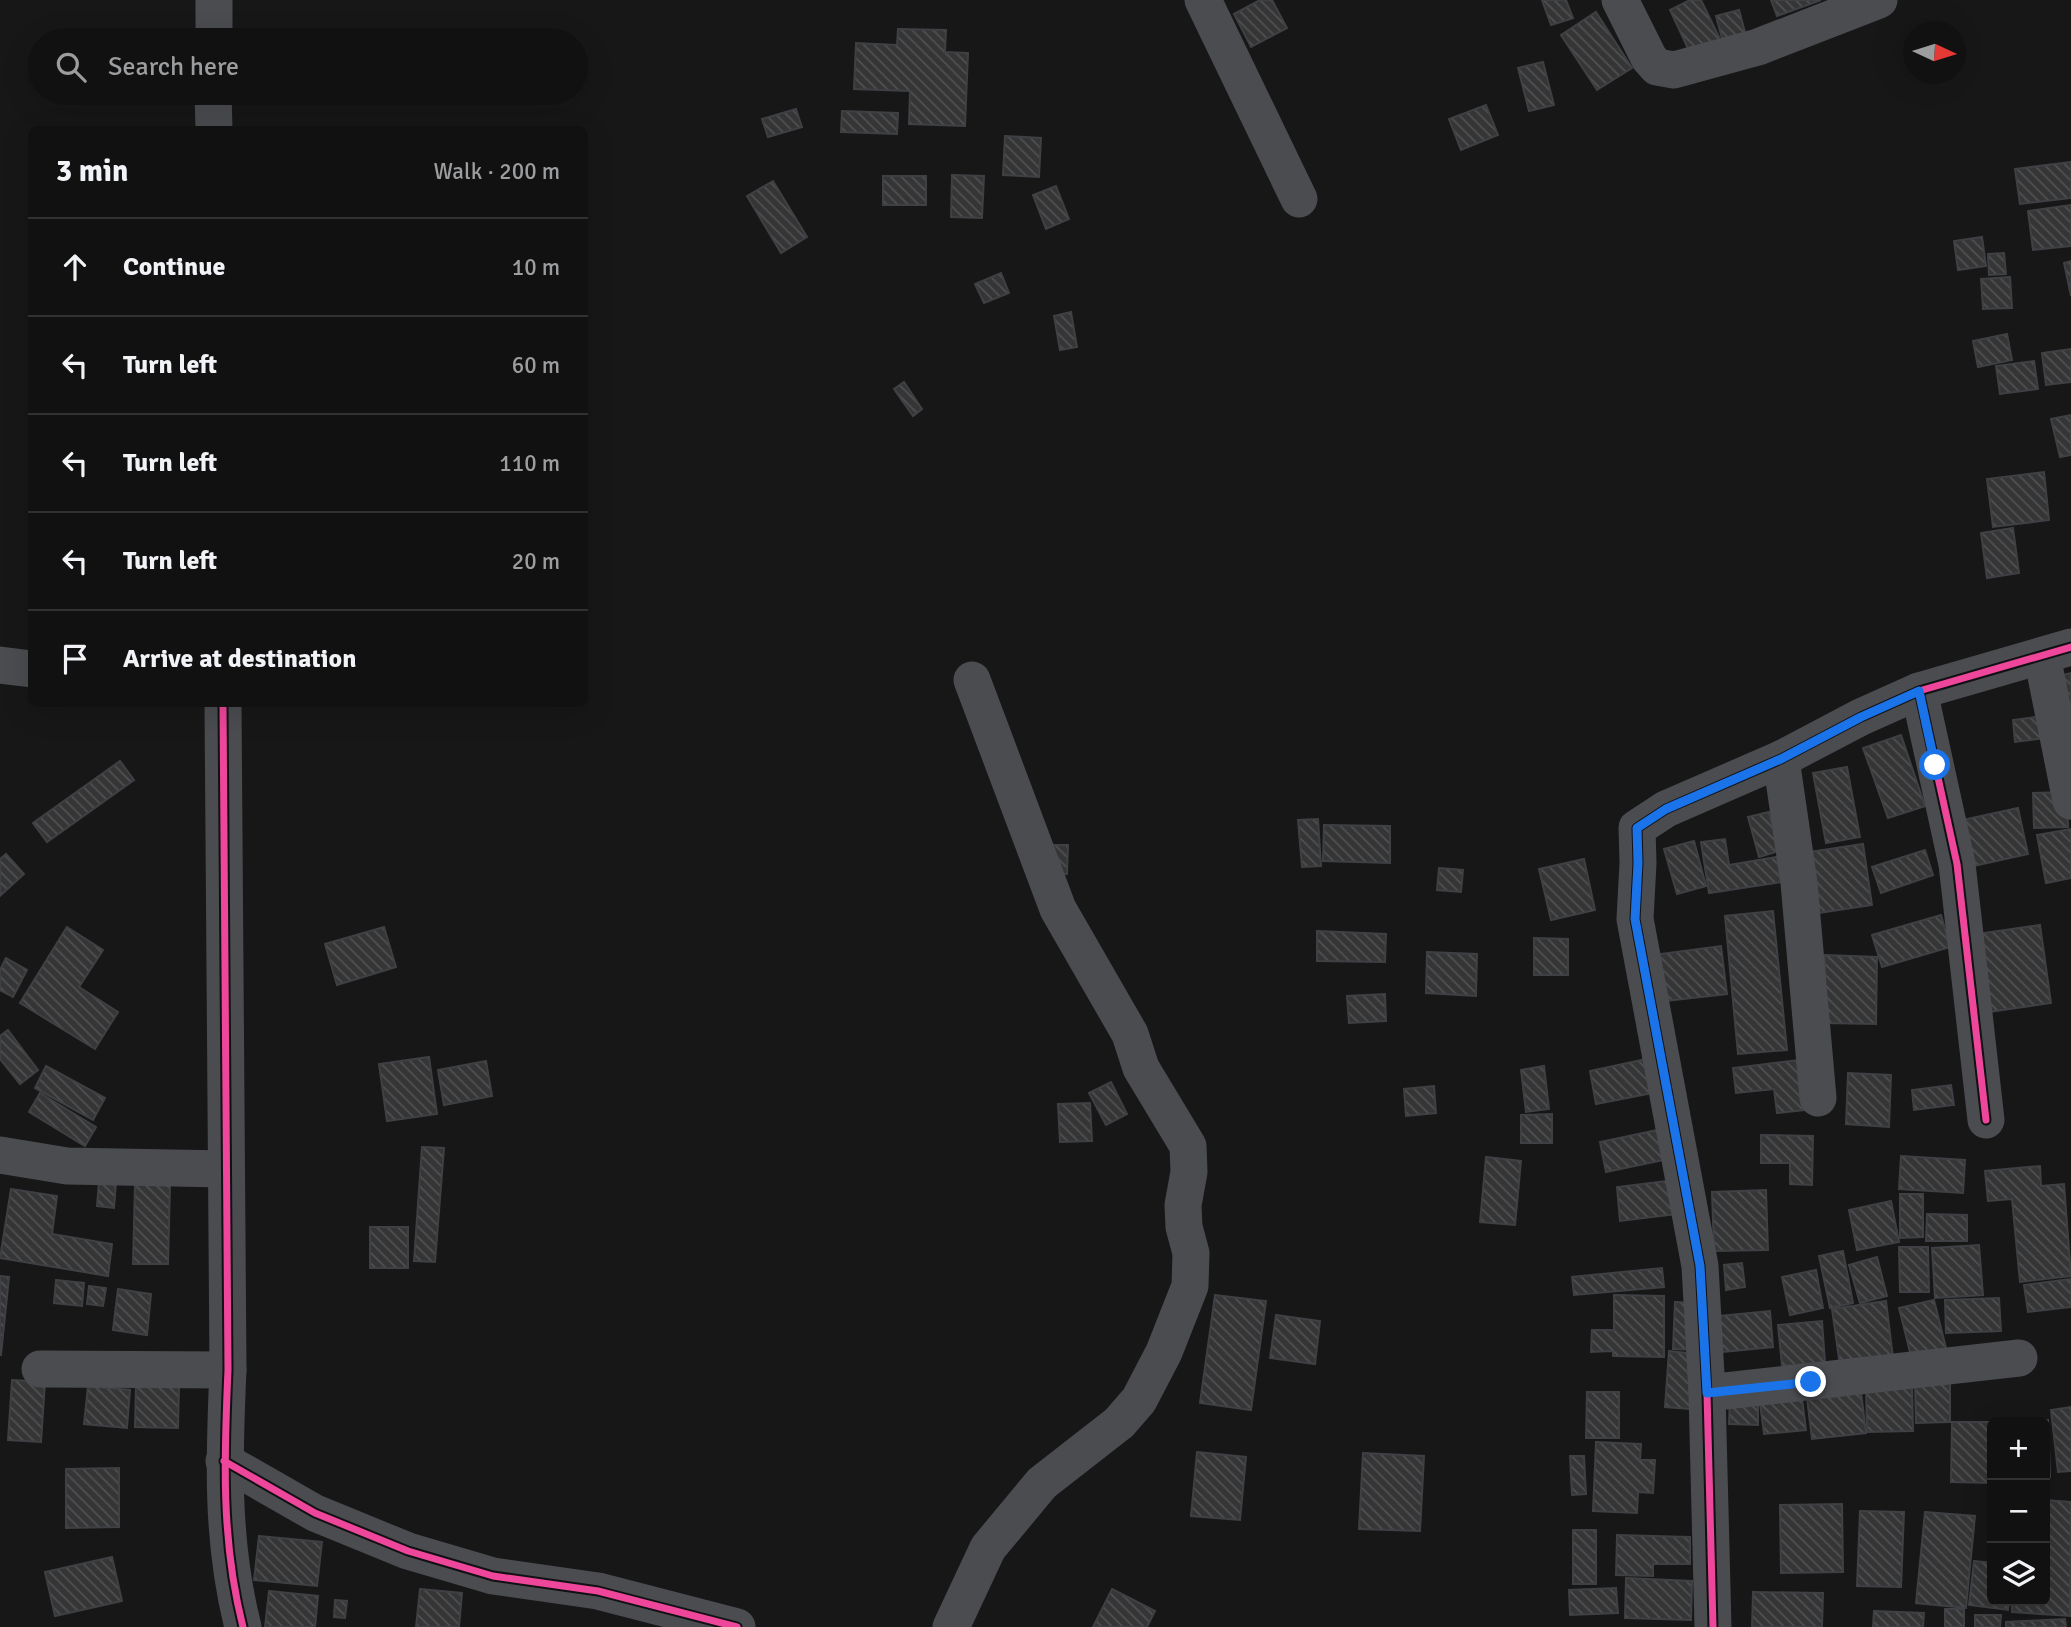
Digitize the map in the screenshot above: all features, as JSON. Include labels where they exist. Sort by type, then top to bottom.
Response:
[{"type":"street","points":[[214,0],[214,28]]},
{"type":"street","points":[[1203,0],[1299,199]]},
{"type":"street","points":[[1620,0],[1649,58],[1657,67],[1674,70],[1758,47],[1880,0]]},
{"type":"street","points":[[213,105],[214,126]]},
{"type":"street","points":[[1713,1627],[1707,1393],[1700,1266],[1635,919],[1637,828],[1666,809],[1781,759],[1861,717],[1919,691],[2057,651],[2071,801]]},
{"type":"street","points":[[0,665],[28,668]]},
{"type":"street","points":[[951,1627],[988,1548],[1042,1483],[1119,1423],[1139,1401],[1164,1352],[1190,1286],[1191,1253],[1184,1227],[1183,1205],[1189,1172],[1188,1146],[1141,1068],[1130,1034],[1058,909],[972,680]]},
{"type":"street","points":[[1919,691],[1957,864],[1986,1120]]},
{"type":"street","points":[[223,707],[228,1370],[224,1461],[226,1540],[243,1627]]},
{"type":"street","points":[[1781,759],[1799,883],[1818,1098]]},
{"type":"street","points":[[0,1155],[67,1166],[226,1169]]},
{"type":"street","points":[[1707,1393],[2019,1358]]},
{"type":"street","points":[[40,1368],[228,1370]]},
{"type":"street","points":[[224,1461],[315,1513],[408,1551],[492,1576],[598,1591],[737,1627]]},
{"type":"building","points":[[1260,0],[1272,0],[1287,28],[1251,47],[1234,14]]},
{"type":"building","points":[[1542,0],[1566,0],[1573,18],[1551,25]]},
{"type":"building","points":[[1690,0],[1701,0],[1721,41],[1691,55],[1670,10]]},
{"type":"building","points":[[1771,0],[1821,0],[1777,16]]},
{"type":"building","points":[[1739,10],[1746,36],[1723,42],[1716,16]]},
{"type":"building","points":[[1596,12],[1632,68],[1597,90],[1561,35]]},
{"type":"building","points":[[898,29],[946,30],[945,52],[968,53],[965,126],[909,124],[910,91],[854,89],[856,43],[897,45]]},
{"type":"building","points":[[1543,62],[1554,105],[1529,111],[1518,68]]},
{"type":"building","points":[[1486,105],[1498,135],[1461,150],[1449,119]]},
{"type":"building","points":[[796,109],[802,127],[768,137],[762,119]]},
{"type":"building","points":[[842,111],[898,113],[897,134],[841,132]]},
{"type":"building","points":[[1005,136],[1041,138],[1039,177],[1003,175]]},
{"type":"building","points":[[2071,162],[2071,198],[2020,204],[2015,169]]},
{"type":"building","points":[[952,175],[984,176],[982,218],[951,217]]},
{"type":"building","points":[[883,176],[926,176],[926,205],[883,205]]},
{"type":"building","points":[[773,181],[807,237],[781,253],[747,196]]},
{"type":"building","points":[[1056,186],[1069,219],[1046,229],[1033,195]]},
{"type":"building","points":[[2071,205],[2071,246],[2033,250],[2028,211]]},
{"type":"building","points":[[1982,237],[1986,266],[1958,270],[1954,241]]},
{"type":"building","points":[[2004,253],[2006,274],[1989,275],[1988,254]]},
{"type":"building","points":[[2071,261],[2071,296],[2064,263]]},
{"type":"building","points":[[1001,273],[1009,293],[984,303],[975,284]]},
{"type":"building","points":[[2010,277],[2012,308],[1983,309],[1981,279]]},
{"type":"building","points":[[1071,312],[1077,347],[1060,350],[1054,316]]},
{"type":"building","points":[[2007,334],[2012,360],[1978,367],[1973,341]]},
{"type":"building","points":[[2071,349],[2071,382],[2046,385],[2042,353]]},
{"type":"building","points":[[2034,361],[2038,389],[2000,394],[1996,366]]},
{"type":"building","points":[[904,382],[922,409],[913,416],[894,389]]},
{"type":"building","points":[[2071,415],[2071,455],[2060,457],[2051,419]]},
{"type":"building","points":[[2044,472],[2049,520],[1993,527],[1987,479]]},
{"type":"building","points":[[2013,528],[2019,573],[1987,578],[1981,533]]},
{"type":"building","points":[[2071,673],[2071,727],[2059,676]]},
{"type":"building","points":[[2044,716],[2046,738],[2015,742],[2013,720]]},
{"type":"building","points":[[1901,735],[1925,806],[1888,818],[1863,748]]},
{"type":"building","points":[[120,761],[134,780],[47,842],[33,823]]},
{"type":"building","points":[[1847,767],[1860,837],[1826,843],[1813,773]]},
{"type":"building","points":[[2067,792],[2068,827],[2034,828],[2033,793]]},
{"type":"building","points":[[2018,808],[2028,854],[1969,867],[1958,821]]},
{"type":"building","points":[[1769,812],[1779,851],[1759,857],[1748,817]]},
{"type":"building","points":[[1318,819],[1321,866],[1302,867],[1298,820]]},
{"type":"building","points":[[1324,825],[1390,826],[1390,863],[1323,861]]},
{"type":"building","points":[[2071,829],[2071,878],[2046,883],[2037,835]]},
{"type":"building","points":[[1725,839],[1729,865],[1777,857],[1781,882],[1709,893],[1701,842]]},
{"type":"building","points":[[1694,841],[1706,886],[1677,894],[1664,849]]},
{"type":"building","points":[[1863,844],[1872,905],[1818,913],[1809,852]]},
{"type":"building","points":[[1049,845],[1068,845],[1067,874],[1048,873]]},
{"type":"building","points":[[1925,850],[1933,875],[1881,893],[1872,867]]},
{"type":"building","points":[[6,854],[24,874],[0,896],[0,859]]},
{"type":"building","points":[[1584,859],[1595,910],[1551,920],[1539,869]]},
{"type":"building","points":[[1439,868],[1463,870],[1461,892],[1437,890]]},
{"type":"building","points":[[1773,911],[1787,1050],[1738,1054],[1725,916]]},
{"type":"building","points":[[1941,915],[1950,947],[1882,967],[1872,935]]},
{"type":"building","points":[[2040,925],[2051,1003],[1988,1012],[1977,934]]},
{"type":"building","points":[[67,927],[103,950],[79,987],[118,1012],[95,1049],[20,1003]]},
{"type":"building","points":[[384,927],[396,967],[337,985],[325,944]]},
{"type":"building","points":[[1317,931],[1386,934],[1385,962],[1317,961]]},
{"type":"building","points":[[1534,938],[1568,939],[1568,975],[1534,975]]},
{"type":"building","points":[[1721,946],[1727,994],[1666,1001],[1660,954]]},
{"type":"building","points":[[1427,952],[1477,954],[1476,996],[1426,993]]},
{"type":"building","points":[[1825,955],[1877,957],[1876,1024],[1823,1023]]},
{"type":"building","points":[[6,958],[27,970],[13,997],[0,990],[0,970]]},
{"type":"building","points":[[1385,994],[1386,1021],[1349,1023],[1347,996]]},
{"type":"building","points":[[8,1030],[38,1070],[20,1084],[0,1059],[0,1036]]},
{"type":"building","points":[[429,1057],[437,1114],[387,1121],[379,1064]]},
{"type":"building","points":[[1651,1058],[1658,1092],[1596,1104],[1590,1071]]},
{"type":"building","points":[[1799,1060],[1804,1110],[1777,1113],[1774,1089],[1736,1093],[1733,1068]]},
{"type":"building","points":[[486,1061],[492,1096],[444,1105],[438,1070]]},
{"type":"building","points":[[46,1066],[105,1098],[93,1120],[35,1088]]},
{"type":"building","points":[[1544,1066],[1549,1109],[1526,1112],[1521,1070]]},
{"type":"building","points":[[1848,1073],[1891,1075],[1889,1127],[1846,1124]]},
{"type":"building","points":[[1111,1082],[1127,1114],[1106,1125],[1089,1093]]},
{"type":"building","points":[[1951,1085],[1954,1105],[1914,1110],[1912,1090]]},
{"type":"building","points":[[1434,1086],[1436,1113],[1406,1116],[1404,1089]]},
{"type":"building","points":[[40,1093],[96,1127],[85,1146],[29,1112]]},
{"type":"building","points":[[1090,1103],[1092,1141],[1060,1142],[1058,1104]]},
{"type":"building","points":[[1552,1114],[1552,1143],[1521,1143],[1521,1115]]},
{"type":"building","points":[[1667,1128],[1673,1158],[1606,1172],[1600,1142]]},
{"type":"building","points":[[1761,1135],[1813,1136],[1812,1185],[1790,1184],[1790,1163],[1761,1163]]},
{"type":"building","points":[[422,1147],[444,1148],[435,1262],[414,1261]]},
{"type":"building","points":[[1901,1156],[1965,1160],[1963,1193],[1899,1189]]},
{"type":"building","points":[[1486,1157],[1521,1161],[1515,1225],[1480,1222]]},
{"type":"building","points":[[2040,1166],[2041,1186],[2064,1184],[2071,1276],[2020,1282],[2012,1199],[1988,1201],[1985,1171]]},
{"type":"building","points":[[1674,1180],[1678,1214],[1620,1221],[1617,1187]]},
{"type":"building","points":[[99,1181],[116,1182],[114,1208],[97,1206]]},
{"type":"building","points":[[135,1183],[170,1185],[168,1264],[133,1264]]},
{"type":"building","points":[[11,1189],[57,1196],[52,1234],[112,1244],[108,1276],[0,1258]]},
{"type":"building","points":[[1766,1190],[1768,1250],[1714,1251],[1712,1192]]},
{"type":"building","points":[[1900,1194],[1923,1194],[1923,1237],[1900,1238]]},
{"type":"building","points":[[1891,1201],[1899,1242],[1857,1250],[1849,1210]]},
{"type":"building","points":[[1927,1214],[1967,1215],[1967,1241],[1926,1241]]},
{"type":"building","points":[[370,1227],[408,1227],[408,1268],[370,1268]]},
{"type":"building","points":[[1979,1245],[1983,1295],[1935,1298],[1932,1248]]},
{"type":"building","points":[[1899,1247],[1928,1247],[1929,1292],[1900,1292]]},
{"type":"building","points":[[1843,1251],[1853,1303],[1830,1308],[1819,1256]]},
{"type":"building","points":[[1877,1257],[1887,1296],[1860,1303],[1849,1265]]},
{"type":"building","points":[[1742,1263],[1745,1287],[1726,1290],[1724,1265]]},
{"type":"building","points":[[1662,1268],[1664,1287],[1574,1295],[1572,1277]]},
{"type":"building","points":[[1816,1270],[1823,1308],[1790,1315],[1782,1277]]},
{"type":"building","points":[[0,1276],[9,1277],[1,1355],[0,1355]]},
{"type":"building","points":[[2071,1279],[2071,1307],[2028,1312],[2024,1285]]},
{"type":"building","points":[[56,1280],[84,1283],[82,1306],[54,1303]]},
{"type":"building","points":[[89,1286],[106,1288],[103,1306],[87,1304]]},
{"type":"building","points":[[118,1289],[151,1294],[147,1335],[113,1330]]},
{"type":"building","points":[[1215,1295],[1266,1301],[1251,1410],[1200,1403]]},
{"type":"building","points":[[1614,1295],[1664,1296],[1664,1357],[1613,1356],[1613,1351],[1591,1352],[1592,1330],[1614,1330]]},
{"type":"building","points":[[1999,1298],[2001,1331],[1946,1333],[1945,1300]]},
{"type":"building","points":[[1934,1300],[1947,1352],[1912,1360],[1899,1308]]},
{"type":"building","points":[[1886,1301],[1894,1366],[1841,1373],[1832,1309]]},
{"type":"building","points":[[1675,1302],[1697,1303],[1695,1350],[1673,1349]]},
{"type":"building","points":[[1770,1311],[1773,1347],[1713,1353],[1709,1317]]},
{"type":"building","points":[[1276,1315],[1320,1321],[1315,1364],[1270,1358]]},
{"type":"building","points":[[1822,1321],[1825,1362],[1782,1366],[1778,1325]]},
{"type":"building","points":[[1669,1351],[1695,1354],[1690,1409],[1665,1407]]},
{"type":"building","points":[[12,1380],[45,1382],[41,1442],[8,1440]]},
{"type":"building","points":[[1950,1381],[1950,1422],[1916,1423],[1915,1382]]},
{"type":"building","points":[[136,1384],[179,1386],[178,1428],[135,1427]]},
{"type":"building","points":[[1912,1384],[1913,1431],[1867,1432],[1866,1386]]},
{"type":"building","points":[[88,1386],[130,1390],[127,1428],[84,1424]]},
{"type":"building","points":[[1801,1390],[1806,1430],[1764,1434],[1759,1395]]},
{"type":"building","points":[[1587,1392],[1619,1392],[1619,1438],[1586,1438]]},
{"type":"building","points":[[1861,1392],[1866,1433],[1812,1439],[1807,1398]]},
{"type":"building","points":[[1730,1397],[1758,1398],[1758,1425],[1729,1424]]},
{"type":"building","points":[[2071,1407],[2071,1471],[2058,1472],[2051,1410]]},
{"type":"building","points":[[1952,1422],[1987,1422],[1987,1483],[1951,1482]]},
{"type":"building","points":[[1596,1442],[1641,1444],[1640,1460],[1655,1460],[1653,1493],[1638,1492],[1637,1513],[1593,1511]]},
{"type":"building","points":[[1197,1452],[1246,1457],[1240,1520],[1191,1516]]},
{"type":"building","points":[[1363,1453],[1424,1456],[1420,1531],[1359,1529]]},
{"type":"building","points":[[1570,1456],[1584,1456],[1586,1494],[1572,1495]]},
{"type":"building","points":[[119,1468],[119,1527],[66,1528],[66,1469]]},
{"type":"building","points":[[2050,1500],[2071,1502],[2070,1616],[2012,1612],[2012,1606],[2050,1606]]},
{"type":"building","points":[[1842,1504],[1843,1572],[1781,1573],[1780,1505]]},
{"type":"building","points":[[1860,1511],[1904,1512],[1901,1587],[1857,1586]]},
{"type":"building","points":[[1925,1512],[1975,1516],[1966,1608],[1916,1603]]},
{"type":"building","points":[[1573,1530],[1596,1530],[1596,1584],[1573,1584]]},
{"type":"building","points":[[1617,1535],[1690,1537],[1690,1564],[1653,1564],[1653,1576],[1616,1575]]},
{"type":"building","points":[[259,1536],[322,1542],[317,1586],[254,1580]]},
{"type":"building","points":[[112,1557],[122,1601],[55,1616],[45,1572]]},
{"type":"building","points":[[1974,1561],[1987,1562],[1987,1606],[2008,1606],[2008,1610],[1969,1605]]},
{"type":"building","points":[[1626,1578],[1692,1581],[1691,1620],[1625,1618]]},
{"type":"building","points":[[1616,1588],[1618,1613],[1570,1615],[1569,1590]]},
{"type":"building","points":[[420,1589],[462,1593],[459,1627],[416,1627]]},
{"type":"building","points":[[1112,1589],[1155,1611],[1147,1627],[1093,1627]]},
{"type":"building","points":[[269,1591],[318,1596],[315,1627],[265,1627]]},
{"type":"building","points":[[1753,1592],[1823,1593],[1822,1627],[1752,1627]]},
{"type":"building","points":[[335,1600],[347,1601],[345,1618],[334,1617]]},
{"type":"building","points":[[1945,1609],[1964,1609],[1964,1627],[1945,1627]]},
{"type":"building","points":[[1874,1611],[1924,1613],[1923,1627],[1873,1627]]},
{"type":"building","points":[[1975,1615],[2001,1615],[2000,1627],[1975,1627]]},
{"type":"building","points":[[2065,1619],[2066,1627],[2006,1627],[2006,1622]]},
{"type":"cycle path","points":[[1713,1627],[1707,1393],[1700,1266],[1635,919],[1637,828],[1666,809],[1781,759],[1861,717],[1919,691],[2071,647]]},
{"type":"cycle path","points":[[1919,691],[1957,864],[1986,1120]]},
{"type":"cycle path","points":[[223,707],[228,1370],[226,1499],[231,1563],[243,1627]]},
{"type":"cycle path","points":[[224,1461],[315,1513],[408,1551],[493,1576],[598,1591],[737,1627]]},
{"type":"route","points":[[1811,1382],[1707,1393],[1700,1266],[1635,919],[1637,828],[1666,809],[1781,759],[1861,717],[1919,691],[1935,765]]}]
